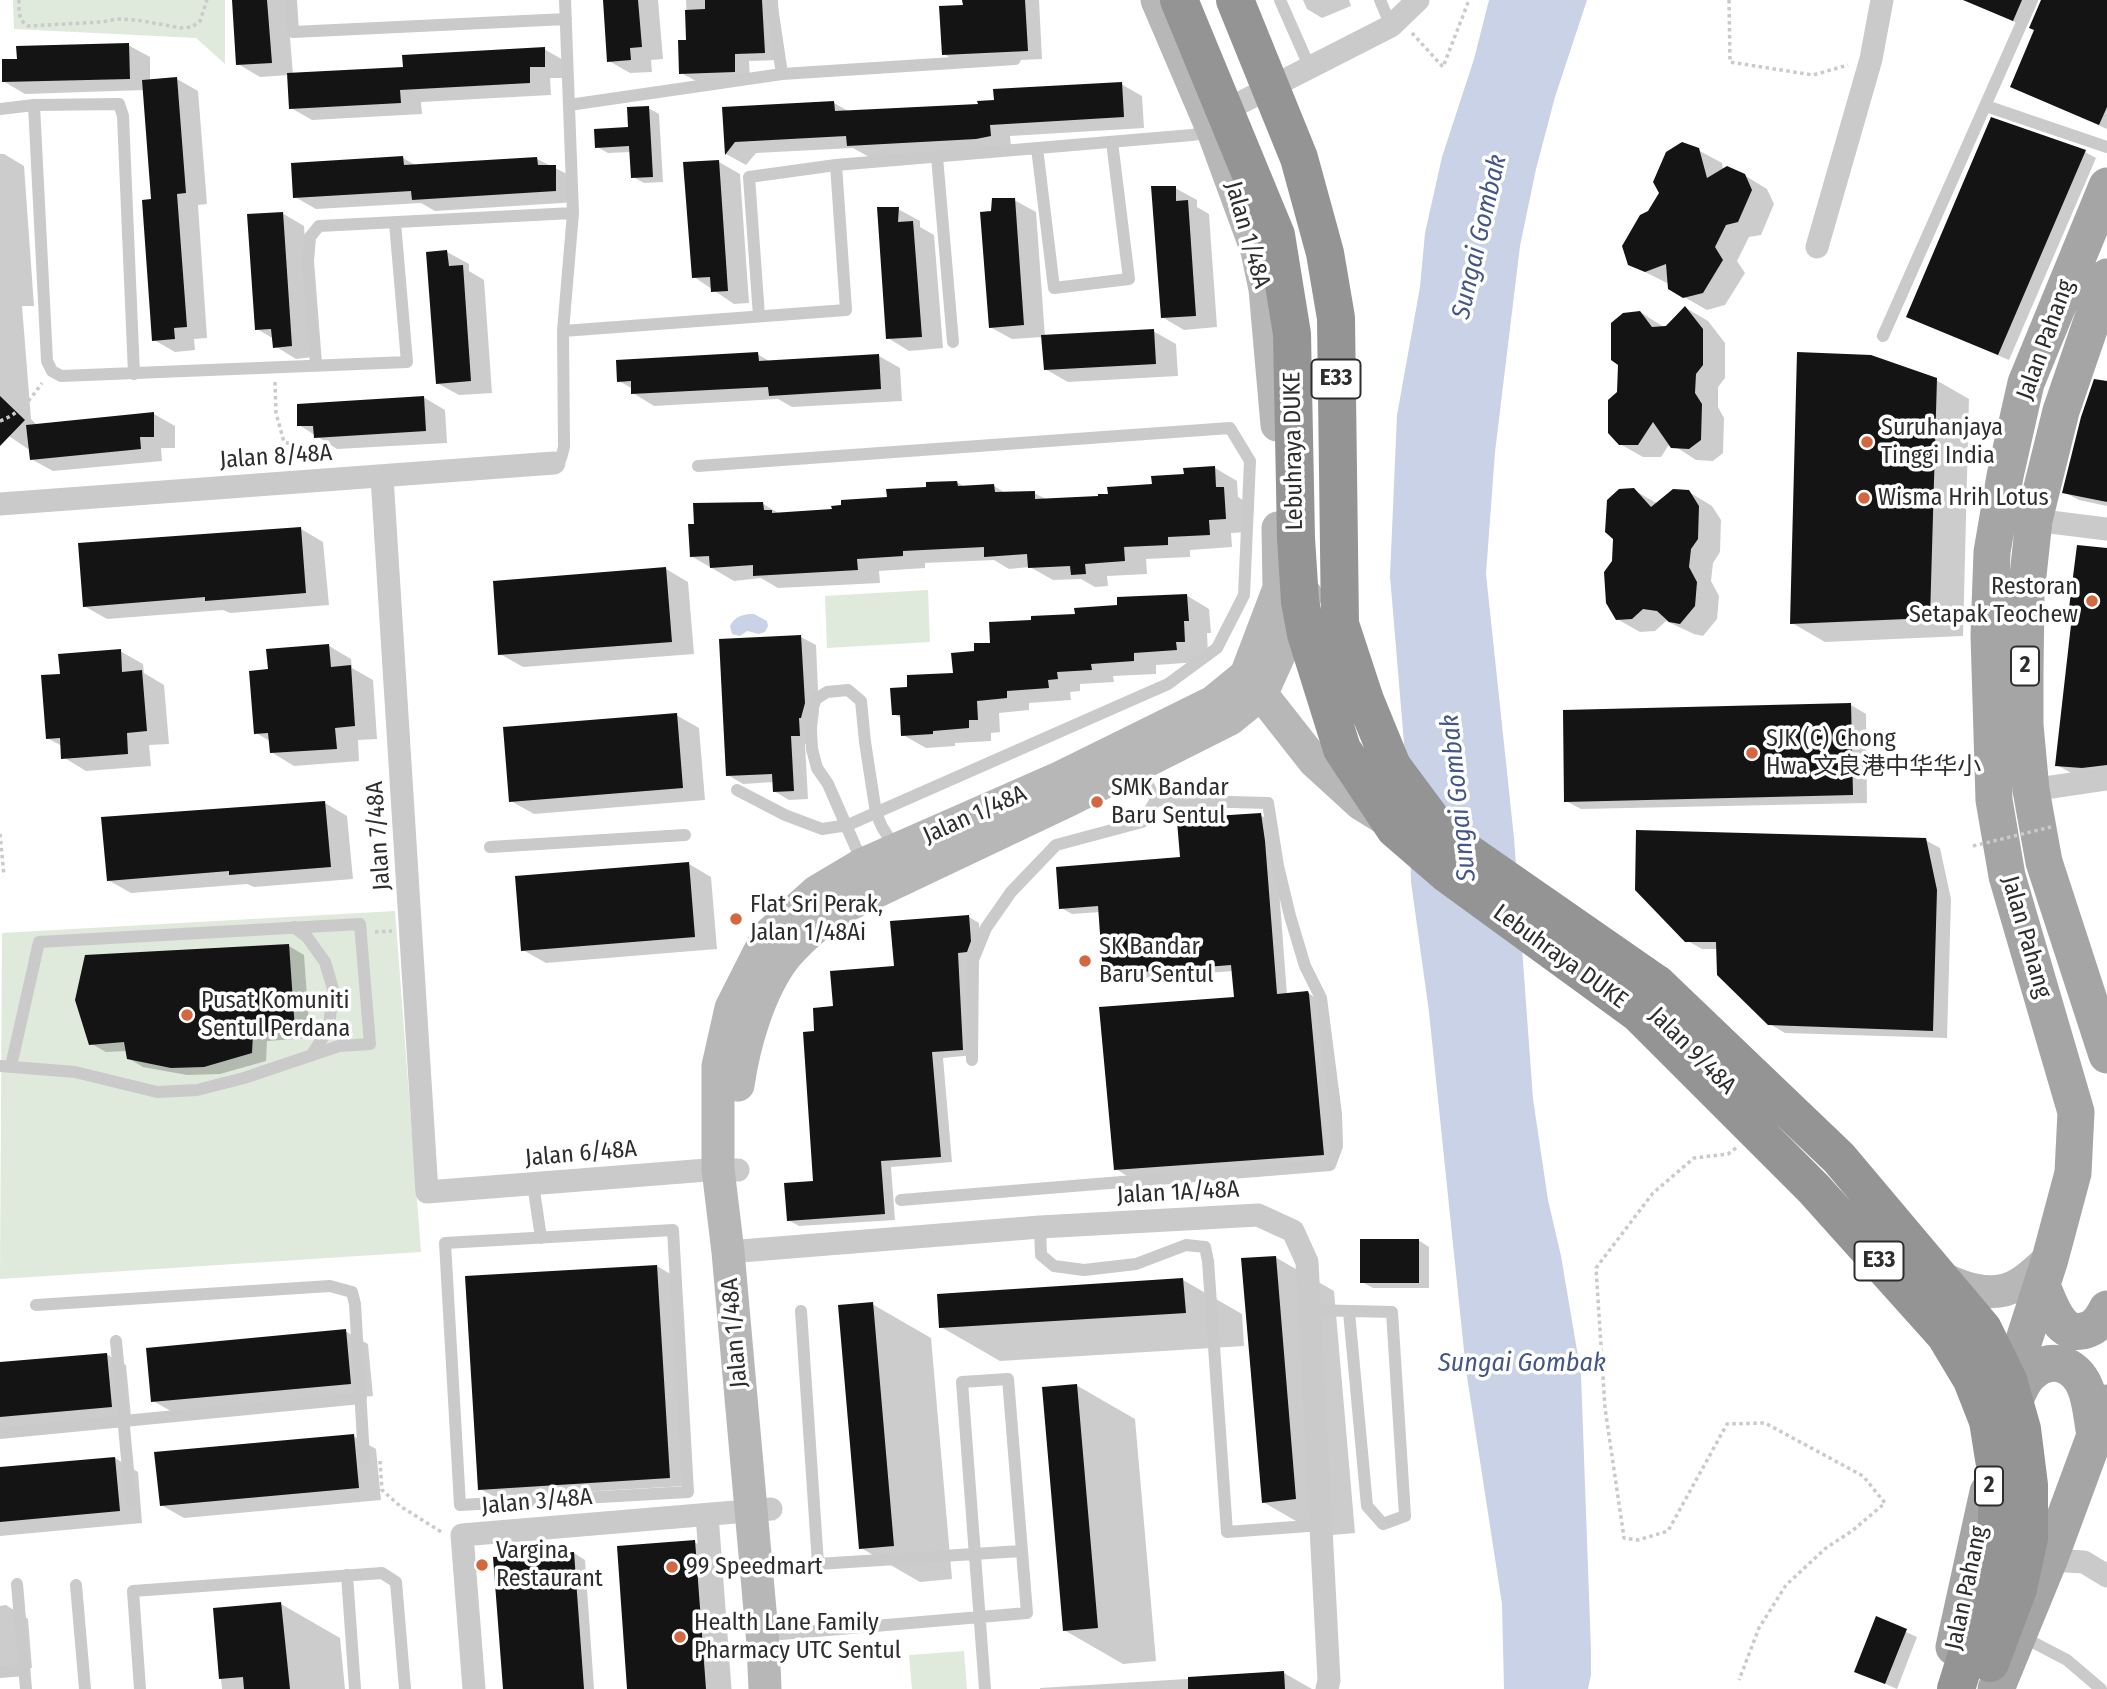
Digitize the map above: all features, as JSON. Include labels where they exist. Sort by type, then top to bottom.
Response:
[{"type":"highway","name":"Lebuhraya DUKE","points":[[1179,0],[1276,235],[1292,334],[1296,538],[1300,601],[1306,634],[1342,749],[1395,828],[1447,874],[1639,1014],[1814,1189],[1945,1335],[1972,1380],[1988,1421],[1998,1484],[1996,1552],[1987,1591],[1956,1689]]},
{"type":"highway","name":"Lebuhraya DUKE","points":[[1235,0],[1299,158],[1325,253],[1335,318],[1340,624],[1365,701],[1392,766],[1444,836],[1657,984],[1839,1158],[1983,1329],[2008,1380],[2022,1429],[2029,1485],[2029,1538],[2018,1589],[1981,1689]]},
{"type":"main road","name":"Jalan 1/48A","points":[[1157,0],[1213,131],[1257,251],[1265,289],[1276,410],[1279,587],[1254,684]]},
{"type":"main road","name":"Jalan 1/48A","points":[[728,1170],[742,1056],[759,1006],[784,959],[806,934],[833,912],[1230,719],[1254,684],[1307,593],[1310,405],[1304,289],[1269,168],[1199,0]]},
{"type":"main road","name":"Jalan Pahang","points":[[1945,1689],[2004,1417],[2073,1173],[2076,1112],[2008,880],[1994,800],[1989,635],[1992,552],[2005,476],[2026,383],[2107,186]]},
{"type":"main road","name":"Jalan Pahang","points":[[2107,277],[2061,411],[2034,520],[2026,594],[2025,672],[2025,725],[2031,790],[2044,862],[2107,1055]]},
{"type":"main road","name":"Jalan 1/48A","points":[[786,1689],[781,1634],[761,1510],[718,1066],[731,1008],[768,935],[816,892],[863,864],[1061,777],[1254,684]]},
{"type":"main road","name":"Jalan 9/48A","points":[[1254,684],[1314,761],[1360,804],[1584,948],[1683,1040],[1877,1246],[1958,1286],[1989,1293],[2018,1285],[2046,1272]]},
{"type":"main road","points":[[2046,1272],[2057,1320],[2067,1330],[2078,1333],[2092,1328],[2107,1309]]},
{"type":"main road","points":[[1996,1689],[2049,1560],[2101,1419],[2080,1377],[2070,1366],[2051,1362],[2028,1376],[2004,1417]]},
{"type":"main road","name":"Jalan 1/48A","points":[[761,1510],[765,1689]]},
{"type":"street","points":[[1240,103],[1395,22],[1418,0]]},
{"type":"street","points":[[1817,247],[1871,59],[1882,0]]},
{"type":"street","name":"Jalan 8/48A","points":[[0,504],[103,494],[383,477],[554,463]]},
{"type":"street","name":"Jalan 7/48A","points":[[383,477],[428,1192]]},
{"type":"street","points":[[2034,520],[2107,529]]},
{"type":"street","points":[[2031,790],[2107,779]]},
{"type":"street","name":"Jalan 6/48A","points":[[428,1192],[728,1170]]},
{"type":"street","name":"Jalan 1A/48A","points":[[737,1251],[1040,1227],[1258,1215],[1293,1231],[1307,1262],[1322,1525],[1329,1680],[1327,1689]]},
{"type":"street","name":"Jalan 3/48A","points":[[474,1689],[462,1535],[761,1510]]},
{"type":"street","points":[[707,1515],[720,1689]]},
{"type":"street","points":[[2049,1560],[2084,1562],[2107,1576]]},
{"type":"lane","points":[[291,0],[293,32],[566,19]]},
{"type":"lane","points":[[554,463],[561,457],[564,447],[563,331],[573,214],[565,0]]},
{"type":"lane","points":[[771,0],[782,74]]},
{"type":"lane","points":[[1280,0],[1310,68]]},
{"type":"lane","points":[[1380,0],[1395,22]]},
{"type":"lane","points":[[1883,336],[2032,0]]},
{"type":"lane","points":[[569,105],[782,74],[1015,59]]},
{"type":"lane","points":[[0,109],[34,105],[119,104],[123,116],[134,374]]},
{"type":"lane","points":[[34,105],[47,360],[52,371],[61,376],[407,362],[395,223]]},
{"type":"lane","points":[[1986,106],[2107,147]]},
{"type":"lane","points":[[759,316],[749,177],[836,165],[1213,131]]},
{"type":"lane","points":[[1037,148],[1054,288],[1129,279],[1112,142]]},
{"type":"lane","points":[[937,157],[953,342]]},
{"type":"lane","points":[[563,331],[846,310],[836,165]]},
{"type":"lane","points":[[316,364],[309,261],[310,237],[318,226],[573,214]]},
{"type":"lane","points":[[698,466],[1230,428],[1250,461],[1244,595],[1217,649],[1168,684],[848,825],[822,829],[785,816],[737,790]]},
{"type":"lane","points":[[863,864],[848,825],[817,768],[811,749],[810,714],[816,699],[827,692],[848,690],[861,701],[864,742],[876,813],[897,851]]},
{"type":"lane","points":[[1138,766],[1156,800]]},
{"type":"lane","points":[[972,1060],[972,960],[986,928],[1010,892],[1056,845],[1142,822],[1156,800]]},
{"type":"lane","points":[[901,1200],[1329,1165],[1337,1146],[1336,1114],[1321,998],[1305,965],[1290,916],[1268,803],[1156,800]]},
{"type":"lane","points":[[490,847],[685,835]]},
{"type":"lane","points":[[360,924],[370,1044],[340,1046],[244,1078],[197,1090],[157,1092],[75,1072],[5,1066],[39,942],[294,927],[360,924]]},
{"type":"lane","points":[[294,927],[307,937],[325,962],[333,989],[329,1028],[311,1056]]},
{"type":"lane","points":[[533,1184],[541,1238]]},
{"type":"lane","points":[[1040,1227],[1041,1255],[1054,1266],[1084,1270],[1136,1264],[1186,1245],[1205,1247],[1227,1532],[1322,1525]]},
{"type":"lane","points":[[673,1230],[688,1492],[460,1505],[445,1243],[541,1238],[673,1230]]},
{"type":"lane","points":[[36,1305],[330,1286],[352,1292],[355,1304],[364,1458]]},
{"type":"lane","points":[[1310,1310],[1392,1312],[1405,1516],[1383,1524],[1367,1506],[1349,1312]]},
{"type":"lane","points":[[800,1311],[818,1564],[1021,1550]]},
{"type":"lane","points":[[116,1341],[131,1502]]},
{"type":"lane","points":[[781,1634],[980,1617],[1027,1613],[1009,1379],[962,1382],[980,1617],[985,1689]]},
{"type":"lane","points":[[0,1433],[361,1398]]},
{"type":"lane","points":[[140,1689],[133,1591],[382,1573],[396,1582],[405,1689]]},
{"type":"lane","points":[[347,1575],[355,1689]]},
{"type":"lane","points":[[17,1584],[26,1689]]},
{"type":"lane","points":[[76,1585],[85,1689]]},
{"type":"lane","points":[[2018,1634],[2067,1660],[2101,1689]]},
{"type":"lane","points":[[0,1672],[24,1670]]},
{"type":"path","points":[[19,0],[19,15],[29,26],[117,19],[181,28],[191,27],[200,21],[207,0]]},
{"type":"path","points":[[1395,22],[1443,67],[1469,0]]},
{"type":"path","points":[[1729,0],[1730,62],[1813,75],[1871,59]]},
{"type":"path","points":[[275,366],[276,413],[284,442],[298,446],[304,458],[308,481]]},
{"type":"path","points":[[0,421],[12,417],[27,403],[52,371]]},
{"type":"path","points":[[1973,846],[2051,827]]},
{"type":"path","points":[[0,834],[4,876]]},
{"type":"path","points":[[361,934],[412,930]]},
{"type":"path","points":[[1739,1680],[1759,1629],[1786,1586],[1826,1548],[1852,1531],[1885,1503],[1863,1476],[1765,1423],[1727,1424],[1668,1531],[1638,1540],[1624,1538],[1605,1408],[1595,1268],[1653,1193],[1694,1158],[1728,1154],[1765,1125]]},
{"type":"path","points":[[364,1458],[380,1457],[382,1490],[387,1496],[436,1531],[448,1535],[462,1535]]},
{"type":"shaded area","points":[[13,0],[225,0],[225,64],[196,38],[14,29]]},
{"type":"shaded area","points":[[928,590],[930,642],[827,648],[825,596]]},
{"type":"shaded area","points":[[395,911],[421,1252],[0,1279],[2,933]]},
{"type":"shaded area","points":[[964,1651],[967,1689],[912,1689],[909,1655]]},
{"type":"water","name":"Sungai Gombak","points":[[1489,0],[1587,0],[1555,97],[1520,246],[1495,452],[1486,574],[1514,838],[1533,1099],[1548,1200],[1561,1256],[1581,1374],[1591,1651],[1588,1689],[1504,1689],[1502,1604],[1466,1370],[1429,1012],[1411,882],[1408,791],[1390,576],[1397,415],[1420,287],[1425,233],[1442,157],[1474,59]]},
{"type":"water","points":[[754,614],[767,621],[765,632],[759,634],[747,631],[740,636],[732,634],[730,626],[734,620],[743,615]]},
{"type":"building","points":[[232,0],[267,0],[272,63],[236,65]]},
{"type":"building","points":[[603,0],[638,0],[642,47],[630,48],[631,60],[607,62]]},
{"type":"building","points":[[705,0],[762,0],[765,53],[735,54],[735,72],[679,74],[678,40],[686,40],[685,10],[705,9]]},
{"type":"building","points":[[962,0],[1025,0],[1028,51],[942,55],[939,6],[963,5]]},
{"type":"building","points":[[1963,0],[2022,0],[2013,21]]},
{"type":"building","points":[[2041,0],[2107,0],[2107,107],[2099,125],[2010,87],[2034,30],[2029,28]]},
{"type":"building","points":[[129,43],[130,79],[2,82],[2,59],[17,59],[16,46]]},
{"type":"building","points":[[545,47],[545,67],[530,67],[530,83],[400,90],[401,103],[289,109],[287,73],[403,67],[402,55]]},
{"type":"building","points":[[177,77],[186,193],[177,194],[187,327],[174,328],[175,339],[152,341],[142,200],[151,199],[142,80]]},
{"type":"building","points":[[1122,82],[1124,117],[990,125],[991,136],[976,139],[847,146],[846,136],[735,142],[725,155],[722,107],[834,101],[835,111],[978,104],[977,101],[994,100],[993,89]]},
{"type":"building","points":[[649,106],[653,177],[631,178],[629,146],[595,148],[594,129],[628,127],[627,107]]},
{"type":"building","points":[[1991,117],[2086,150],[1998,355],[1906,317]]},
{"type":"building","points":[[1682,142],[1699,148],[1707,178],[1727,166],[1745,174],[1752,190],[1738,222],[1726,225],[1715,247],[1723,260],[1703,293],[1683,298],[1668,289],[1666,264],[1645,272],[1628,265],[1622,246],[1640,215],[1648,211],[1659,193],[1653,182],[1666,152]]},
{"type":"building","points":[[403,156],[404,165],[537,157],[538,165],[556,165],[556,191],[412,200],[411,191],[293,198],[291,163]]},
{"type":"building","points":[[719,160],[728,291],[711,292],[710,277],[692,278],[683,162]]},
{"type":"building","points":[[1151,186],[1176,186],[1176,201],[1188,200],[1196,316],[1161,318]]},
{"type":"building","points":[[992,198],[1015,198],[1024,325],[989,328],[980,212],[991,211]]},
{"type":"building","points":[[877,207],[899,207],[898,222],[913,221],[922,337],[886,339]]},
{"type":"building","points":[[283,212],[292,346],[273,348],[271,329],[255,330],[247,214]]},
{"type":"building","points":[[447,250],[449,266],[463,265],[471,381],[436,384],[426,252]]},
{"type":"building","points":[[1685,306],[1703,329],[1703,365],[1696,374],[1695,393],[1702,404],[1701,440],[1689,449],[1671,448],[1653,422],[1638,445],[1619,445],[1608,433],[1608,400],[1617,392],[1618,365],[1611,360],[1611,323],[1623,313],[1640,311],[1652,327],[1666,326]]},
{"type":"building","points":[[1154,329],[1156,364],[1044,370],[1041,335]]},
{"type":"building","points":[[758,352],[759,361],[879,354],[881,389],[769,396],[768,387],[631,394],[631,381],[617,382],[616,360]]},
{"type":"building","name":"Wisma Hrih Lotus","points":[[1797,352],[1871,355],[1937,378],[1930,618],[1790,624]]},
{"type":"building","points":[[2094,379],[2107,381],[2107,502],[2062,493],[2081,417]]},
{"type":"building","points":[[0,396],[25,420],[0,446]]},
{"type":"building","points":[[424,396],[426,431],[314,438],[313,426],[297,426],[297,404]]},
{"type":"building","points":[[154,412],[154,437],[140,437],[141,449],[30,460],[26,425]]},
{"type":"building","points":[[1215,466],[1216,487],[1224,487],[1226,519],[1209,520],[1210,535],[1168,537],[1168,545],[1124,547],[1125,561],[1085,564],[1086,574],[1071,575],[1070,566],[1028,568],[1027,554],[984,557],[984,547],[903,551],[903,556],[857,559],[858,570],[753,576],[753,565],[710,568],[709,556],[690,557],[688,524],[694,524],[693,503],[763,502],[764,510],[772,510],[772,513],[832,509],[831,506],[841,505],[841,500],[887,497],[886,489],[926,487],[926,482],[957,481],[958,486],[994,484],[995,492],[1035,491],[1035,499],[1098,496],[1108,494],[1107,487],[1152,484],[1151,476],[1184,474],[1183,468]]},
{"type":"building","points":[[1634,488],[1651,507],[1673,489],[1689,490],[1699,506],[1698,539],[1691,549],[1689,567],[1697,582],[1695,606],[1680,624],[1669,622],[1657,611],[1643,609],[1632,619],[1616,620],[1606,603],[1604,572],[1612,561],[1613,539],[1605,532],[1607,500],[1619,489]]},
{"type":"building","points":[[301,527],[306,593],[205,601],[205,597],[83,607],[78,543]]},
{"type":"building","points":[[2077,545],[2107,548],[2107,765],[2082,768],[2055,766]]},
{"type":"building","points":[[666,567],[672,642],[498,655],[493,581]]},
{"type":"building","points":[[1187,594],[1189,621],[1184,621],[1185,642],[1176,642],[1177,650],[1134,653],[1134,661],[1091,664],[1092,670],[1057,672],[1058,679],[1048,680],[1049,688],[1007,691],[1007,698],[977,701],[978,720],[969,720],[969,728],[901,736],[900,715],[892,715],[890,688],[907,687],[907,675],[953,673],[951,653],[974,651],[974,643],[990,643],[989,622],[1075,614],[1074,608],[1117,605],[1117,597]]},
{"type":"building","points":[[801,635],[805,703],[799,718],[800,736],[791,736],[794,791],[773,792],[772,774],[726,776],[719,639]]},
{"type":"building","points":[[329,644],[331,667],[351,665],[355,726],[335,728],[337,749],[270,753],[268,733],[254,734],[249,671],[268,669],[266,649]]},
{"type":"building","points":[[121,649],[122,672],[142,670],[147,731],[127,733],[128,754],[61,759],[60,738],[46,739],[41,675],[60,674],[58,654]]},
{"type":"building","points":[[1851,703],[1853,795],[1564,802],[1563,710]]},
{"type":"building","points":[[677,713],[683,788],[509,802],[503,727]]},
{"type":"building","points":[[325,801],[331,867],[229,875],[229,871],[107,881],[101,817]]},
{"type":"building","points":[[1176,809],[1213,810],[1214,816],[1261,813],[1277,994],[1308,991],[1309,994],[1324,1155],[1114,1170],[1099,1007],[1234,997],[1231,965],[1103,975],[1098,906],[1059,909],[1056,867],[1180,857]]},
{"type":"building","points":[[1636,830],[1926,838],[1937,890],[1933,1031],[1768,1025],[1717,975],[1716,942],[1685,942],[1635,890]]},
{"type":"building","points":[[689,862],[695,937],[521,951],[515,876]]},
{"type":"building","points":[[969,915],[971,941],[967,952],[958,953],[963,1050],[932,1052],[941,1157],[881,1161],[885,1214],[787,1221],[784,1183],[813,1181],[803,1032],[814,1031],[813,1008],[833,1006],[830,971],[894,966],[890,921]]},
{"type":"building","name":"Pusat Komuniti Sentul Perdana","points":[[289,944],[295,1030],[253,1033],[252,1053],[204,1067],[171,1068],[127,1059],[124,1042],[89,1045],[75,1000],[85,955]]},
{"type":"building","points":[[1360,1239],[1419,1239],[1419,1283],[1360,1283]]},
{"type":"building","points":[[1276,1256],[1296,1499],[1262,1503],[1241,1258]]},
{"type":"building","points":[[657,1265],[670,1478],[478,1490],[465,1276]]},
{"type":"building","points":[[1183,1278],[1186,1313],[939,1328],[937,1294]]},
{"type":"building","points":[[873,1302],[894,1546],[859,1549],[838,1305]]},
{"type":"building","points":[[346,1329],[351,1384],[151,1402],[146,1348]]},
{"type":"building","points":[[107,1353],[112,1407],[0,1417],[0,1362]]},
{"type":"building","points":[[1077,1384],[1098,1628],[1063,1631],[1042,1387]]},
{"type":"building","points":[[354,1434],[359,1488],[160,1506],[154,1452]]},
{"type":"building","points":[[115,1457],[120,1511],[0,1522],[0,1467]]},
{"type":"building","points":[[695,1540],[706,1689],[627,1689],[617,1546]]},
{"type":"building","points":[[574,1552],[584,1689],[503,1689],[493,1557]]},
{"type":"building","points":[[281,1602],[290,1689],[244,1689],[243,1677],[219,1679],[213,1608]]},
{"type":"building","points":[[1876,1616],[1907,1629],[1885,1684],[1854,1672]]},
{"type":"building","points":[[1284,1671],[1285,1689],[1188,1689],[1188,1677]]},
{"type":"place","name":"Suruhanjaya Tinggi India","points":[[1867,442]]},
{"type":"place","name":"Wisma Hrih Lotus","points":[[1864,498]]},
{"type":"place","name":"Restoran Setapak Teochew","points":[[2092,601]]},
{"type":"place","name":"SJK (C) Chong Hwa 文良港中华华小","points":[[1752,753]]},
{"type":"place","name":"SMK Bandar Baru Sentul","points":[[1097,802]]},
{"type":"place","name":"Flat Sri Perak, Jalan 1/48Ai","points":[[736,919]]},
{"type":"place","name":"SK Bandar Baru Sentul","points":[[1085,961]]},
{"type":"place","name":"Pusat Komuniti Sentul Perdana","points":[[187,1015]]},
{"type":"place","name":"Vargina Restaurant","points":[[482,1565]]},
{"type":"place","name":"99 Speedmart","points":[[672,1567]]},
{"type":"place","name":"Health Lane Family Pharmacy UTC Sentul","points":[[680,1637]]}]
